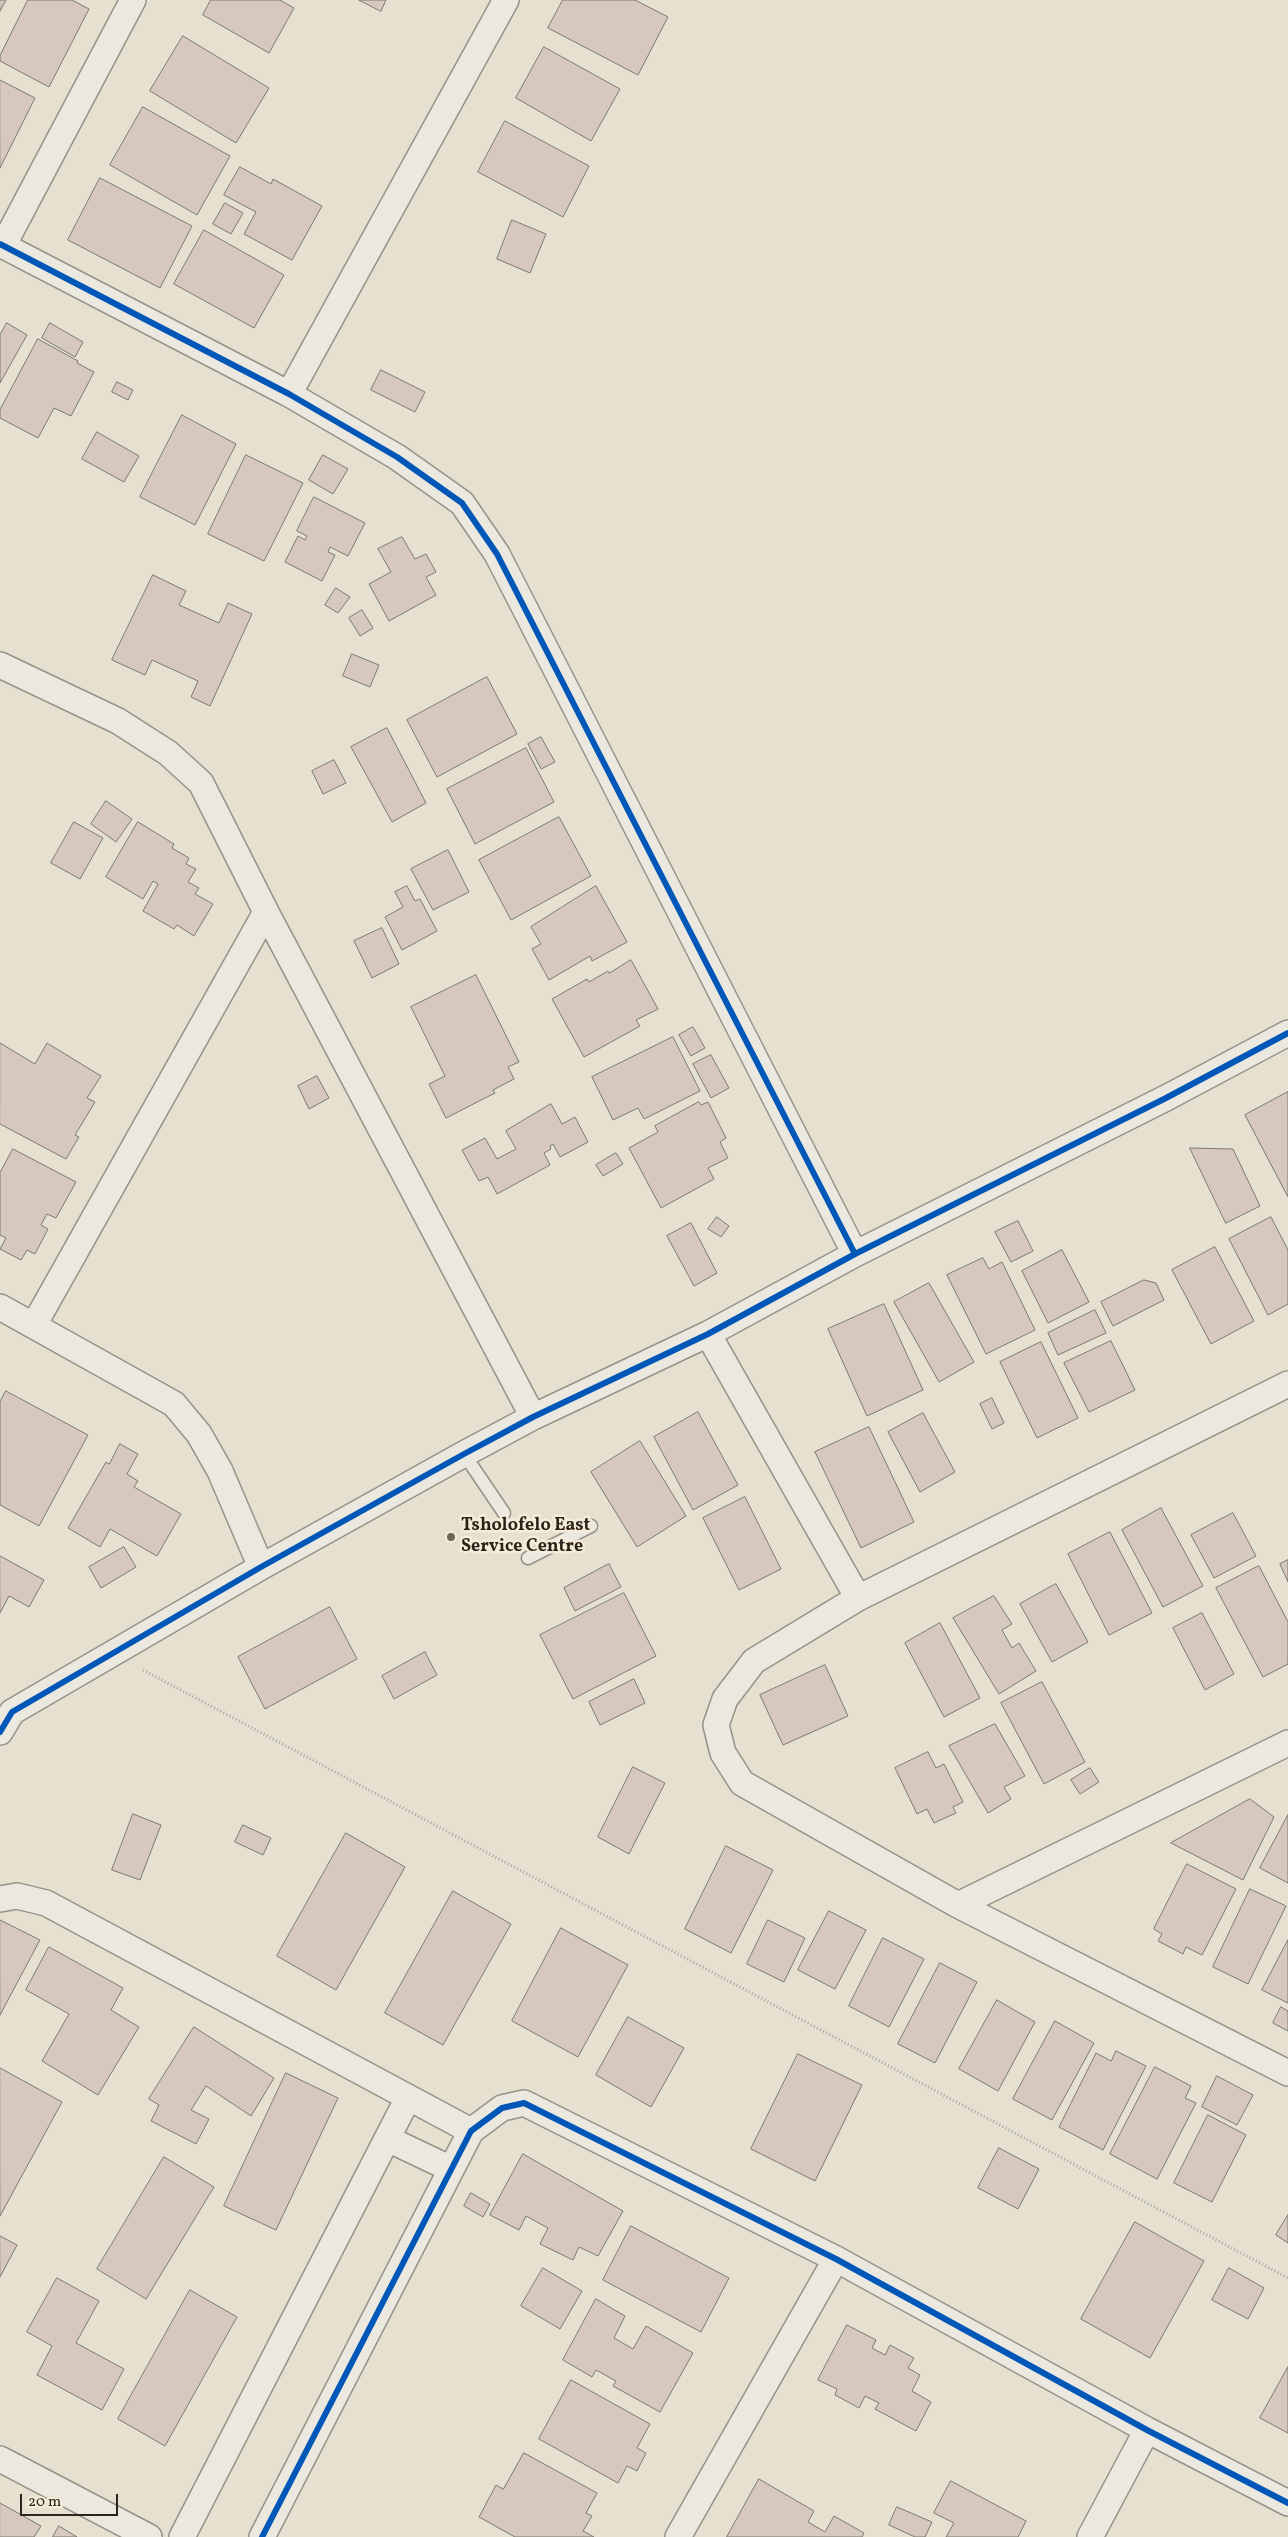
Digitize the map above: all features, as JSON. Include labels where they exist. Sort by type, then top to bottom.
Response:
[{"type":"street","points":[[133,0],[2,245],[289,394],[397,458],[462,503],[497,554],[855,1254]]},
{"type":"street","points":[[289,394],[506,0]]},
{"type":"street","points":[[0,665],[118,721],[168,753],[201,783],[266,912],[533,1417]]},
{"type":"street","points":[[34,1325],[266,912]]},
{"type":"street","points":[[4,1716],[261,1567],[533,1417],[708,1334],[855,1254],[1166,1098],[1288,1033]]},
{"type":"street","points":[[0,1307],[174,1404],[199,1434],[220,1470],[261,1567]]},
{"type":"street","points":[[708,1334],[858,1598]]},
{"type":"street","points":[[1288,1384],[858,1598],[754,1661],[725,1699],[716,1726],[723,1753],[742,1783],[958,1905],[1288,2073]]},
{"type":"street","points":[[958,1905],[1288,1743]]},
{"type":"street","points":[[0,1899],[17,1896],[46,1903],[471,2131]]},
{"type":"street","points":[[182,2537],[408,2098]]},
{"type":"street","points":[[262,2537],[471,2131],[502,2108],[524,2103],[836,2259],[1147,2430],[1288,2503]]},
{"type":"street","points":[[388,2139],[451,2169]]},
{"type":"street","points":[[678,2537],[836,2259]]},
{"type":"street","points":[[1090,2537],[1147,2430]]},
{"type":"street","points":[[0,2459],[149,2537]]},
{"type":"lane","points":[[464,1454],[504,1513]]},
{"type":"lane","points":[[528,1558],[590,1526]]},
{"type":"path","points":[[112,1653],[1288,2278]]},
{"type":"building","points":[[0,0],[6,0],[0,11]]},
{"type":"building","points":[[28,0],[72,0],[89,9],[49,87],[0,61],[0,56]]},
{"type":"building","points":[[211,0],[280,0],[294,8],[269,53],[203,15]]},
{"type":"building","points":[[359,0],[386,0],[381,11]]},
{"type":"building","points":[[563,0],[635,0],[668,17],[638,75],[548,28]]},
{"type":"building","points":[[183,36],[269,88],[236,143],[150,91]]},
{"type":"building","points":[[544,47],[620,89],[591,141],[516,98]]},
{"type":"building","points":[[0,80],[35,98],[0,168]]},
{"type":"building","points":[[143,107],[230,156],[197,215],[110,165]]},
{"type":"building","points":[[505,121],[589,166],[563,217],[478,172]]},
{"type":"building","points":[[240,167],[271,184],[273,179],[322,206],[292,260],[244,234],[256,212],[224,195]]},
{"type":"building","points":[[100,178],[192,226],[160,288],[68,240]]},
{"type":"building","points":[[225,203],[243,213],[231,234],[213,224]]},
{"type":"building","points":[[512,220],[546,234],[530,273],[497,259]]},
{"type":"building","points":[[204,230],[284,275],[254,328],[174,284]]},
{"type":"building","points":[[7,323],[27,335],[0,383],[0,335]]},
{"type":"building","points":[[50,323],[83,342],[75,357],[42,338]]},
{"type":"building","points":[[38,339],[94,372],[71,416],[54,408],[38,438],[0,418],[0,410]]},
{"type":"building","points":[[381,370],[425,392],[415,412],[371,390]]},
{"type":"building","points":[[117,382],[133,390],[128,400],[112,392]]},
{"type":"building","points":[[182,415],[236,444],[195,525],[140,497]]},
{"type":"building","points":[[97,432],[139,456],[124,482],[82,459]]},
{"type":"building","points":[[246,455],[303,483],[264,561],[208,534]]},
{"type":"building","points":[[323,455],[348,469],[333,494],[309,480]]},
{"type":"building","points":[[314,497],[365,523],[348,556],[330,547],[328,552],[335,555],[322,581],[285,562],[298,536],[305,540],[307,536],[297,531]]},
{"type":"building","points":[[402,537],[415,559],[426,554],[436,572],[426,577],[436,595],[389,621],[369,584],[391,572],[378,549]]},
{"type":"building","points":[[153,575],[186,591],[179,605],[219,623],[228,603],[252,614],[210,706],[191,697],[198,681],[152,660],[145,675],[112,660]]},
{"type":"building","points":[[336,588],[350,597],[338,613],[325,605]]},
{"type":"building","points":[[362,610],[373,628],[360,636],[349,618]]},
{"type":"building","points":[[352,654],[379,665],[370,687],[343,676]]},
{"type":"building","points":[[487,677],[517,734],[437,777],[407,720]]},
{"type":"building","points":[[387,728],[426,803],[392,822],[351,747]]},
{"type":"building","points":[[541,737],[555,762],[541,769],[528,744]]},
{"type":"building","points":[[526,748],[554,802],[475,844],[447,789]]},
{"type":"building","points":[[334,760],[346,783],[323,794],[312,771]]},
{"type":"building","points":[[106,801],[132,819],[116,842],[91,824]]},
{"type":"building","points":[[559,817],[591,876],[511,920],[479,860]]},
{"type":"building","points":[[74,822],[103,838],[80,879],[51,863]]},
{"type":"building","points":[[138,822],[174,844],[172,848],[189,858],[186,864],[196,869],[188,882],[199,888],[195,894],[213,904],[194,936],[177,925],[174,929],[143,911],[158,884],[153,881],[143,899],[106,877]]},
{"type":"building","points":[[448,850],[469,892],[433,910],[411,869]]},
{"type":"building","points":[[407,886],[415,901],[420,899],[437,931],[402,950],[385,917],[403,907],[395,892]]},
{"type":"building","points":[[596,886],[627,942],[592,961],[590,956],[549,980],[532,949],[541,944],[531,927]]},
{"type":"building","points":[[382,928],[399,964],[372,978],[354,941]]},
{"type":"building","points":[[631,960],[658,1009],[636,1020],[640,1026],[584,1057],[552,999],[587,979],[589,982]]},
{"type":"building","points":[[476,975],[519,1062],[508,1067],[514,1079],[493,1090],[495,1093],[446,1118],[429,1084],[445,1076],[411,1007]]},
{"type":"building","points":[[693,1027],[705,1048],[691,1056],[679,1035]]},
{"type":"building","points":[[673,1037],[700,1091],[644,1119],[638,1108],[613,1120],[592,1077]]},
{"type":"building","points":[[0,1043],[35,1064],[47,1043],[101,1076],[87,1098],[95,1102],[75,1135],[79,1137],[66,1159],[0,1124]]},
{"type":"building","points":[[711,1055],[729,1088],[711,1098],[693,1064]]},
{"type":"building","points":[[317,1076],[329,1098],[309,1109],[298,1086]]},
{"type":"building","points":[[1288,1092],[1288,1197],[1245,1115]]},
{"type":"building","points":[[699,1102],[701,1105],[708,1102],[726,1138],[720,1142],[728,1158],[708,1168],[714,1179],[661,1208],[629,1148],[658,1132],[655,1126]]},
{"type":"building","points":[[551,1104],[562,1124],[575,1117],[588,1142],[560,1157],[553,1144],[550,1146],[551,1149],[544,1153],[550,1165],[497,1194],[488,1177],[479,1181],[462,1150],[485,1138],[497,1159],[516,1149],[506,1131]]},
{"type":"building","points":[[1190,1148],[1233,1149],[1260,1206],[1226,1223]]},
{"type":"building","points":[[13,1149],[76,1182],[56,1218],[47,1214],[41,1225],[48,1229],[35,1254],[27,1250],[21,1260],[0,1249],[6,1238],[0,1235],[0,1173]]},
{"type":"building","points":[[616,1153],[623,1164],[603,1176],[596,1165]]},
{"type":"building","points":[[717,1217],[729,1226],[721,1237],[708,1229]]},
{"type":"building","points":[[1271,1217],[1288,1250],[1288,1304],[1268,1315],[1229,1239]]},
{"type":"building","points":[[1018,1221],[1033,1251],[1011,1262],[995,1232]]},
{"type":"building","points":[[691,1223],[717,1273],[694,1286],[667,1236]]},
{"type":"building","points":[[1215,1247],[1254,1321],[1211,1344],[1172,1270]]},
{"type":"building","points":[[1062,1250],[1089,1302],[1048,1323],[1022,1271]]},
{"type":"building","points":[[983,1258],[989,1269],[1002,1262],[1035,1330],[986,1354],[947,1275]]},
{"type":"building","points":[[1144,1280],[1156,1283],[1164,1300],[1113,1326],[1101,1302]]},
{"type":"building","points":[[929,1283],[974,1362],[939,1382],[894,1302]]},
{"type":"building","points":[[884,1304],[923,1390],[867,1416],[828,1329]]},
{"type":"building","points":[[1095,1310],[1106,1333],[1058,1355],[1048,1333]]},
{"type":"building","points":[[1111,1341],[1135,1390],[1089,1412],[1064,1363]]},
{"type":"building","points":[[1041,1342],[1078,1418],[1037,1438],[1000,1362]]},
{"type":"building","points":[[6,1391],[88,1435],[39,1526],[0,1505],[0,1402]]},
{"type":"building","points":[[992,1398],[1004,1423],[992,1429],[980,1404]]},
{"type":"building","points":[[698,1412],[738,1485],[693,1510],[654,1437]]},
{"type":"building","points":[[923,1413],[955,1472],[920,1492],[888,1432]]},
{"type":"building","points":[[869,1427],[914,1522],[861,1548],[815,1452]]},
{"type":"building","points":[[640,1441],[686,1516],[637,1547],[591,1472]]},
{"type":"building","points":[[120,1444],[138,1454],[127,1474],[138,1481],[134,1487],[181,1514],[157,1556],[110,1529],[100,1547],[68,1528],[106,1462],[109,1464]]},
{"type":"building","points":[[745,1497],[781,1569],[739,1590],[703,1518]]},
{"type":"building","points":[[1161,1508],[1203,1586],[1163,1607],[1122,1530]]},
{"type":"building","points":[[1233,1513],[1256,1556],[1214,1578],[1191,1535]]},
{"type":"building","points":[[1110,1532],[1152,1613],[1109,1635],[1068,1554]]},
{"type":"building","points":[[124,1547],[136,1567],[101,1588],[89,1567]]},
{"type":"building","points":[[0,1556],[44,1580],[29,1607],[9,1596],[0,1613]]},
{"type":"building","points":[[1288,1560],[1288,1582],[1280,1564]]},
{"type":"building","points":[[609,1564],[621,1587],[575,1611],[564,1588]]},
{"type":"building","points":[[1259,1566],[1288,1622],[1288,1664],[1263,1677],[1216,1588]]},
{"type":"building","points":[[1056,1584],[1088,1642],[1052,1662],[1020,1604]]},
{"type":"building","points":[[624,1593],[656,1656],[573,1699],[540,1635]]},
{"type":"building","points":[[994,1596],[1012,1624],[1002,1630],[1012,1648],[1019,1643],[1036,1671],[999,1694],[953,1618]]},
{"type":"building","points":[[330,1607],[357,1659],[265,1709],[238,1657]]},
{"type":"building","points":[[1202,1613],[1234,1674],[1205,1690],[1173,1628]]},
{"type":"building","points":[[940,1623],[980,1698],[944,1717],[905,1643]]},
{"type":"building","points":[[425,1652],[437,1675],[394,1699],[382,1676]]},
{"type":"building","points":[[825,1665],[848,1716],[783,1745],[760,1695]]},
{"type":"building","points":[[634,1679],[645,1703],[600,1725],[589,1702]]},
{"type":"building","points":[[1042,1682],[1085,1762],[1044,1784],[1001,1703]]},
{"type":"building","points":[[995,1724],[1025,1776],[1004,1787],[1011,1799],[988,1813],[949,1746]]},
{"type":"building","points":[[928,1752],[936,1768],[944,1764],[963,1802],[953,1807],[956,1813],[934,1823],[927,1809],[917,1814],[895,1768]]},
{"type":"building","points":[[633,1767],[665,1783],[629,1854],[598,1837]]},
{"type":"building","points":[[1090,1768],[1099,1782],[1080,1794],[1071,1780]]},
{"type":"building","points":[[1250,1799],[1274,1817],[1243,1880],[1171,1843]]},
{"type":"building","points":[[133,1814],[161,1825],[140,1880],[112,1870]]},
{"type":"building","points":[[1288,1815],[1288,1883],[1260,1868]]},
{"type":"building","points":[[243,1825],[271,1838],[263,1855],[235,1842]]},
{"type":"building","points":[[346,1833],[405,1867],[336,1990],[277,1956]]},
{"type":"building","points":[[726,1846],[773,1870],[731,1953],[685,1929]]},
{"type":"building","points":[[1187,1864],[1236,1889],[1202,1955],[1186,1947],[1183,1954],[1158,1941],[1162,1934],[1154,1929]]},
{"type":"building","points":[[1250,1889],[1286,1906],[1248,1984],[1213,1967]]},
{"type":"building","points":[[453,1891],[511,1924],[443,2045],[385,2013]]},
{"type":"building","points":[[829,1911],[866,1930],[835,1989],[798,1970]]},
{"type":"building","points":[[0,1920],[40,1940],[0,2015]]},
{"type":"building","points":[[768,1920],[805,1938],[784,1982],[747,1964]]},
{"type":"building","points":[[561,1928],[628,1965],[578,2057],[512,2021]]},
{"type":"building","points":[[883,1938],[924,1959],[889,2027],[849,2006]]},
{"type":"building","points":[[1288,1940],[1288,2003],[1262,1990]]},
{"type":"building","points":[[49,1947],[123,1988],[111,2010],[139,2027],[98,2095],[42,2061],[69,2014],[26,1990]]},
{"type":"building","points":[[940,1963],[977,1982],[935,2063],[898,2044]]},
{"type":"building","points":[[997,2000],[1035,2022],[998,2091],[959,2069]]},
{"type":"building","points":[[1281,2007],[1288,2011],[1288,2031],[1273,2023]]},
{"type":"building","points":[[628,2017],[684,2048],[651,2107],[596,2075]]},
{"type":"building","points":[[1055,2021],[1094,2043],[1052,2120],[1013,2099]]},
{"type":"building","points":[[194,2027],[274,2078],[251,2116],[206,2086],[191,2110],[209,2119],[196,2144],[151,2121],[159,2105],[149,2099]]},
{"type":"building","points":[[1116,2051],[1146,2066],[1103,2150],[1059,2127],[1096,2053],[1111,2061]]},
{"type":"building","points":[[798,2054],[862,2085],[815,2181],[751,2149]]},
{"type":"building","points":[[1155,2067],[1191,2086],[1185,2098],[1196,2103],[1157,2179],[1110,2154]]},
{"type":"building","points":[[0,2068],[62,2102],[0,2216]]},
{"type":"building","points":[[286,2073],[338,2098],[276,2230],[224,2206]]},
{"type":"building","points":[[1217,2076],[1253,2095],[1237,2125],[1202,2107]]},
{"type":"building","points":[[1208,2115],[1246,2135],[1212,2202],[1174,2183]]},
{"type":"building","points":[[999,2148],[1039,2169],[1018,2209],[978,2188]]},
{"type":"building","points":[[523,2154],[623,2211],[598,2256],[579,2247],[573,2260],[540,2244],[548,2228],[526,2216],[519,2230],[490,2215]]},
{"type":"building","points":[[164,2157],[214,2187],[146,2299],[97,2269]]},
{"type":"building","points":[[471,2193],[490,2204],[483,2217],[464,2206]]},
{"type":"building","points":[[1288,2215],[1288,2243],[1276,2235]]},
{"type":"building","points":[[1135,2222],[1204,2261],[1150,2358],[1081,2319]]},
{"type":"building","points":[[631,2226],[729,2278],[701,2332],[603,2280]]},
{"type":"building","points":[[0,2236],[17,2245],[0,2277]]},
{"type":"building","points":[[543,2268],[582,2291],[560,2329],[521,2306]]},
{"type":"building","points":[[1229,2268],[1264,2288],[1248,2319],[1212,2300]]},
{"type":"building","points":[[57,2278],[99,2301],[76,2343],[124,2369],[102,2410],[37,2375],[52,2346],[27,2332]]},
{"type":"building","points":[[190,2290],[237,2317],[165,2446],[118,2419]]},
{"type":"building","points":[[596,2299],[625,2316],[614,2338],[633,2349],[646,2326],[693,2353],[660,2412],[613,2386],[616,2381],[596,2370],[592,2377],[563,2360]]},
{"type":"building","points":[[847,2325],[876,2340],[872,2348],[885,2355],[890,2345],[914,2358],[908,2368],[920,2375],[912,2391],[931,2402],[916,2431],[875,2409],[879,2403],[865,2396],[859,2408],[835,2395],[837,2389],[818,2380]]},
{"type":"building","points":[[1288,2367],[1288,2433],[1260,2418]]},
{"type":"building","points":[[571,2380],[650,2424],[637,2448],[646,2453],[637,2471],[627,2466],[618,2483],[539,2439]]},
{"type":"building","points":[[524,2453],[597,2493],[586,2513],[592,2516],[583,2531],[594,2537],[515,2537],[479,2517],[496,2485],[503,2489]]},
{"type":"building","points":[[759,2479],[814,2511],[808,2522],[825,2532],[834,2516],[864,2533],[862,2537],[727,2537]]},
{"type":"building","points":[[951,2481],[1026,2521],[1018,2537],[946,2537],[954,2523],[934,2513]]},
{"type":"building","points":[[0,2503],[41,2526],[34,2537],[0,2537]]},
{"type":"building","points":[[897,2507],[932,2522],[925,2537],[915,2537],[889,2525]]},
{"type":"building","points":[[59,2526],[77,2537],[53,2537]]},
{"type":"cycle path","points":[[0,244],[289,394],[397,457],[462,503],[497,554],[855,1254]]},
{"type":"cycle path","points":[[0,1732],[12,1712],[261,1567],[464,1454],[533,1417],[708,1334],[855,1254],[1166,1098],[1288,1033]]},
{"type":"cycle path","points":[[262,2537],[471,2131],[502,2108],[524,2103],[836,2259],[1147,2430],[1288,2503]]},
{"type":"place","name":"Tsholofelo East Service Centre","points":[[451,1537]]}]
